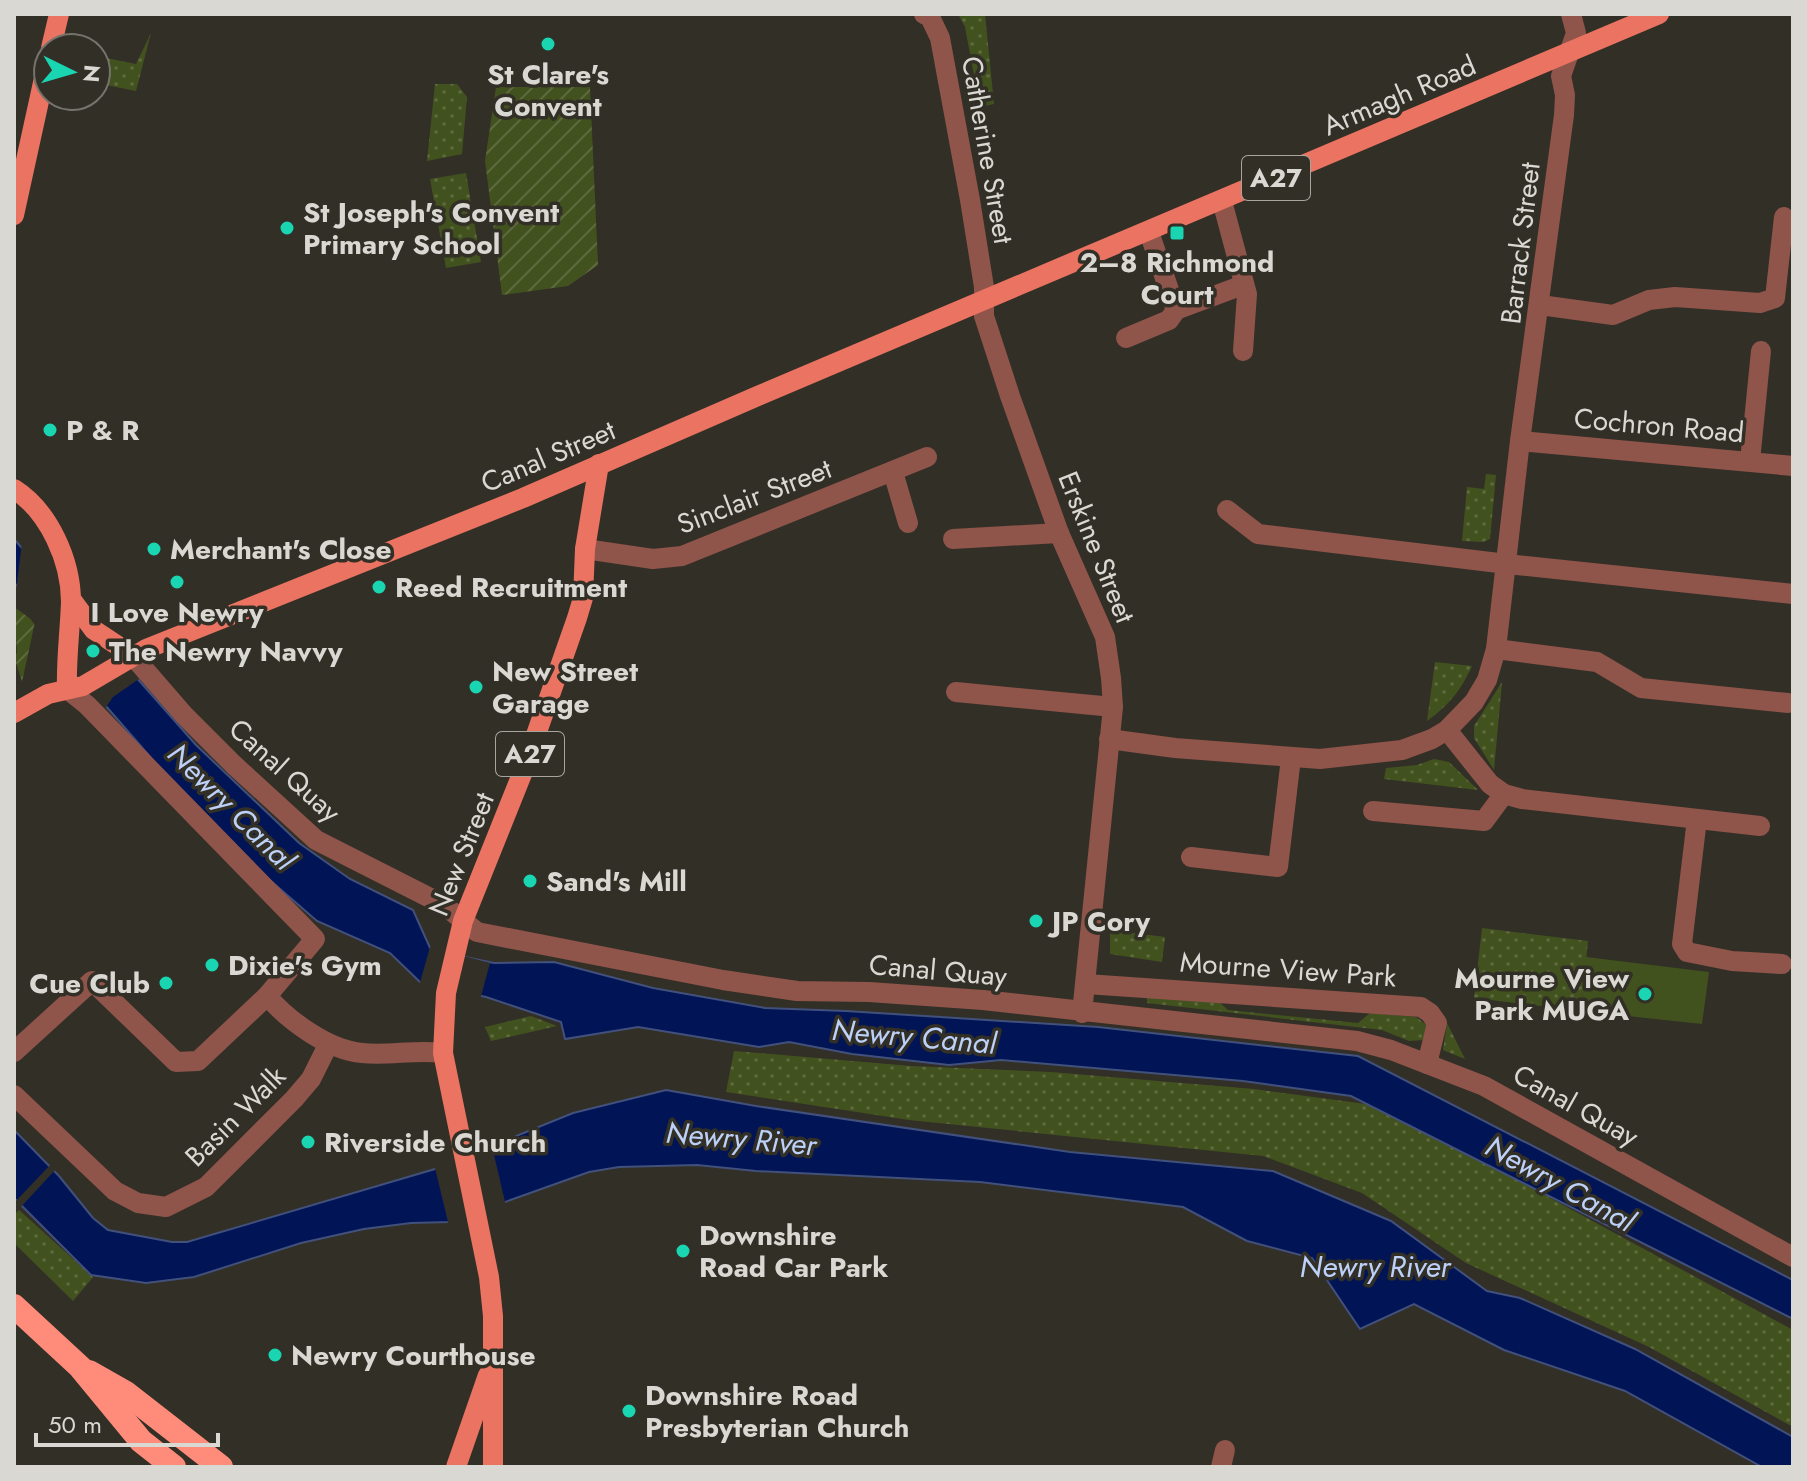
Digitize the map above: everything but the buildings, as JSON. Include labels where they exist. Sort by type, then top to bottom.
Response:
[{"type":"highway","points":[[14,1306],[80,1367],[141,1441],[174,1467]]},
{"type":"highway","points":[[80,1367],[126,1393],[221,1467]]},
{"type":"main road","name":"Armagh Road","points":[[983,302],[1659,14]]},
{"type":"main road","points":[[14,215],[37,112]]},
{"type":"main road","name":"Canal Street","points":[[14,713],[48,694],[75,687],[124,654],[523,498],[983,302]]},
{"type":"main road","name":"New Street","points":[[493,1360],[489,1277],[443,1053],[446,993],[463,921],[524,769],[583,598],[585,549],[599,464]]},
{"type":"main road","points":[[14,489],[37,508],[53,535],[65,565],[71,599],[66,664],[75,687]]},
{"type":"main road","points":[[71,599],[94,630],[124,654]]},
{"type":"main road","name":"A27","points":[[456,1467],[493,1360]]},
{"type":"main road","name":"A27","points":[[493,1360],[493,1467]]},
{"type":"street","name":"Catherine Street","points":[[924,14],[930,17],[940,38],[970,200],[984,287],[983,302]]},
{"type":"street","name":"Barrack Street","points":[[1520,441],[1564,115],[1565,95],[1561,76],[1576,33],[1571,14]]},
{"type":"street","points":[[1222,201],[1247,294],[1243,351]]},
{"type":"street","points":[[1540,305],[1613,315],[1649,300],[1675,297],[1760,303],[1775,298],[1784,217]]},
{"type":"street","points":[[1149,232],[1176,310]]},
{"type":"street","points":[[1126,338],[1169,320],[1176,310],[1235,288]]},
{"type":"street","name":"Erskine Street","points":[[983,302],[984,316],[1010,396],[1059,533],[1105,637],[1113,707],[1082,1013]]},
{"type":"street","points":[[1750,461],[1761,351]]},
{"type":"street","points":[[1109,739],[1175,748],[1320,759],[1402,750],[1447,730],[1474,702],[1487,680],[1496,649],[1520,441]]},
{"type":"street","name":"Cochron Road","points":[[1520,441],[1793,466]]},
{"type":"street","name":"Sinclair Street","points":[[585,549],[653,559],[682,556],[927,457]]},
{"type":"street","points":[[893,472],[908,523]]},
{"type":"street","points":[[1227,510],[1258,534],[1793,594]]},
{"type":"street","points":[[953,539],[1059,533]]},
{"type":"street","points":[[1496,649],[1597,662],[1641,688],[1788,703]]},
{"type":"street","name":"Canal Quay","points":[[124,654],[224,755],[316,840],[444,905],[477,932],[797,991],[869,992],[983,1000],[1357,1041],[1484,1086],[1793,1257]]},
{"type":"street","points":[[14,1052],[92,981],[176,1062],[198,1061],[267,996],[315,939],[87,705],[75,687]]},
{"type":"street","points":[[956,692],[1113,707]]},
{"type":"street","points":[[1447,730],[1490,784],[1504,794],[1522,799],[1760,826]]},
{"type":"street","points":[[1191,857],[1278,867],[1291,758]]},
{"type":"street","points":[[1373,811],[1484,821],[1504,794]]},
{"type":"street","points":[[1697,819],[1682,944],[1687,952],[1732,961],[1782,964]]},
{"type":"street","name":"Mourne View Park","points":[[1086,984],[1421,1007],[1437,1023],[1427,1064]]},
{"type":"street","points":[[267,996],[328,1045],[360,1053],[423,1050],[443,1053]]},
{"type":"street","name":"Basin Walk","points":[[14,1095],[115,1191],[138,1203],[166,1207],[206,1187],[294,1099],[311,1079],[328,1045]]},
{"type":"green space","points":[[958,14],[985,14],[994,104],[980,107],[965,27]]},
{"type":"green space","points":[[151,33],[136,91],[112,86],[112,59],[136,64]]},
{"type":"green space","points":[[435,84],[457,84],[467,97],[462,154],[427,161]]},
{"type":"green space","points":[[496,87],[590,87],[598,265],[568,286],[502,295],[485,161]]},
{"type":"green space","points":[[466,173],[481,262],[446,268],[430,179]]},
{"type":"green space","points":[[1486,474],[1496,475],[1490,539],[1483,542],[1462,541],[1467,487],[1484,489]]},
{"type":"green space","points":[[14,607],[35,622],[22,682],[14,656],[17,653]]},
{"type":"green space","points":[[1435,662],[1472,666],[1454,696],[1427,721]]},
{"type":"green space","points":[[1502,682],[1494,770],[1474,738],[1474,726]]},
{"type":"green space","points":[[1434,759],[1449,762],[1478,790],[1384,779],[1386,768],[1417,765]]},
{"type":"green space","points":[[1482,928],[1588,941],[1581,1011],[1474,998]]},
{"type":"green space","points":[[1110,930],[1165,937],[1162,962],[1110,954]]},
{"type":"green space","name":"Mourne View Park MUGA","points":[[1586,957],[1709,972],[1702,1024],[1581,1011]]},
{"type":"green space","points":[[1147,998],[1215,998],[1228,1010],[1358,1023],[1370,1013],[1416,1017],[1428,1026],[1424,1040],[1409,1041],[1382,1030],[1147,1003]]},
{"type":"green space","points":[[531,1016],[557,1026],[491,1041],[485,1027]]},
{"type":"green space","points":[[1447,1023],[1465,1059],[1443,1050]]},
{"type":"green space","points":[[734,1051],[1254,1089],[1381,1106],[1793,1330],[1793,1427],[1649,1347],[1466,1263],[1362,1193],[1263,1156],[909,1120],[726,1092]]},
{"type":"green space","points":[[19,1210],[93,1277],[73,1301],[14,1243],[14,1215]]},
{"type":"water","name":"Newry Canal","points":[[14,539],[196,745],[299,843],[350,879],[413,910],[431,950],[494,963],[554,962],[653,988],[765,1008],[1098,1027],[1358,1056],[1793,1280],[1793,1319],[1351,1096],[1243,1081],[1001,1060],[949,1065],[852,1054],[789,1042],[759,1047],[638,1027],[565,1039],[561,1022],[486,997],[420,982],[390,953],[317,921],[264,875],[187,799],[105,705],[14,582]]},
{"type":"water","name":"Newry River","points":[[666,1090],[1070,1152],[1273,1171],[1391,1221],[1487,1291],[1520,1298],[1635,1349],[1793,1437],[1793,1467],[1762,1467],[1625,1391],[1504,1350],[1414,1304],[1360,1329],[1312,1258],[1247,1241],[1183,1207],[980,1182],[756,1171],[697,1165],[619,1167],[589,1172],[449,1222],[364,1229],[301,1243],[194,1277],[146,1283],[91,1275],[14,1198],[14,1130],[59,1176],[93,1218],[108,1230],[187,1242],[435,1169],[573,1113]]},
{"type":"pier","points":[[22,542],[129,663],[139,679],[113,697],[104,710],[15,600]]},
{"type":"pier","points":[[430,947],[490,963],[480,1000],[419,986]]},
{"type":"pier","points":[[491,1142],[506,1206],[449,1226],[434,1164]]},
{"type":"pier","points":[[52,1163],[57,1168],[19,1209],[14,1203]]},
{"type":"place","name":"St Clare's Convent","points":[[548,44]]},
{"type":"place","name":"St Joseph's Convent Primary School","points":[[287,228]]},
{"type":"place","name":"2–8 Richmond Court","points":[[1177,233]]},
{"type":"place","name":"P & R","points":[[50,430]]},
{"type":"place","name":"Merchant's Close","points":[[154,549]]},
{"type":"place","name":"I Love Newry","points":[[177,582]]},
{"type":"place","name":"Reed Recruitment","points":[[379,587]]},
{"type":"place","name":"The Newry Navvy","points":[[93,651]]},
{"type":"place","name":"New Street Garage","points":[[476,687]]},
{"type":"place","name":"Sand's Mill","points":[[530,881]]},
{"type":"place","name":"JP Cory","points":[[1036,921]]},
{"type":"place","name":"Dixie's Gym","points":[[212,965]]},
{"type":"place","name":"Cue Club","points":[[166,983]]},
{"type":"place","name":"Mourne View Park MUGA","points":[[1645,994]]},
{"type":"place","name":"Riverside Church","points":[[308,1142]]},
{"type":"place","name":"Downshire Road Car Park","points":[[683,1251]]},
{"type":"place","name":"Newry Courthouse","points":[[275,1355]]},
{"type":"place","name":"Downshire Road Presbyterian Church","points":[[629,1411]]}]
